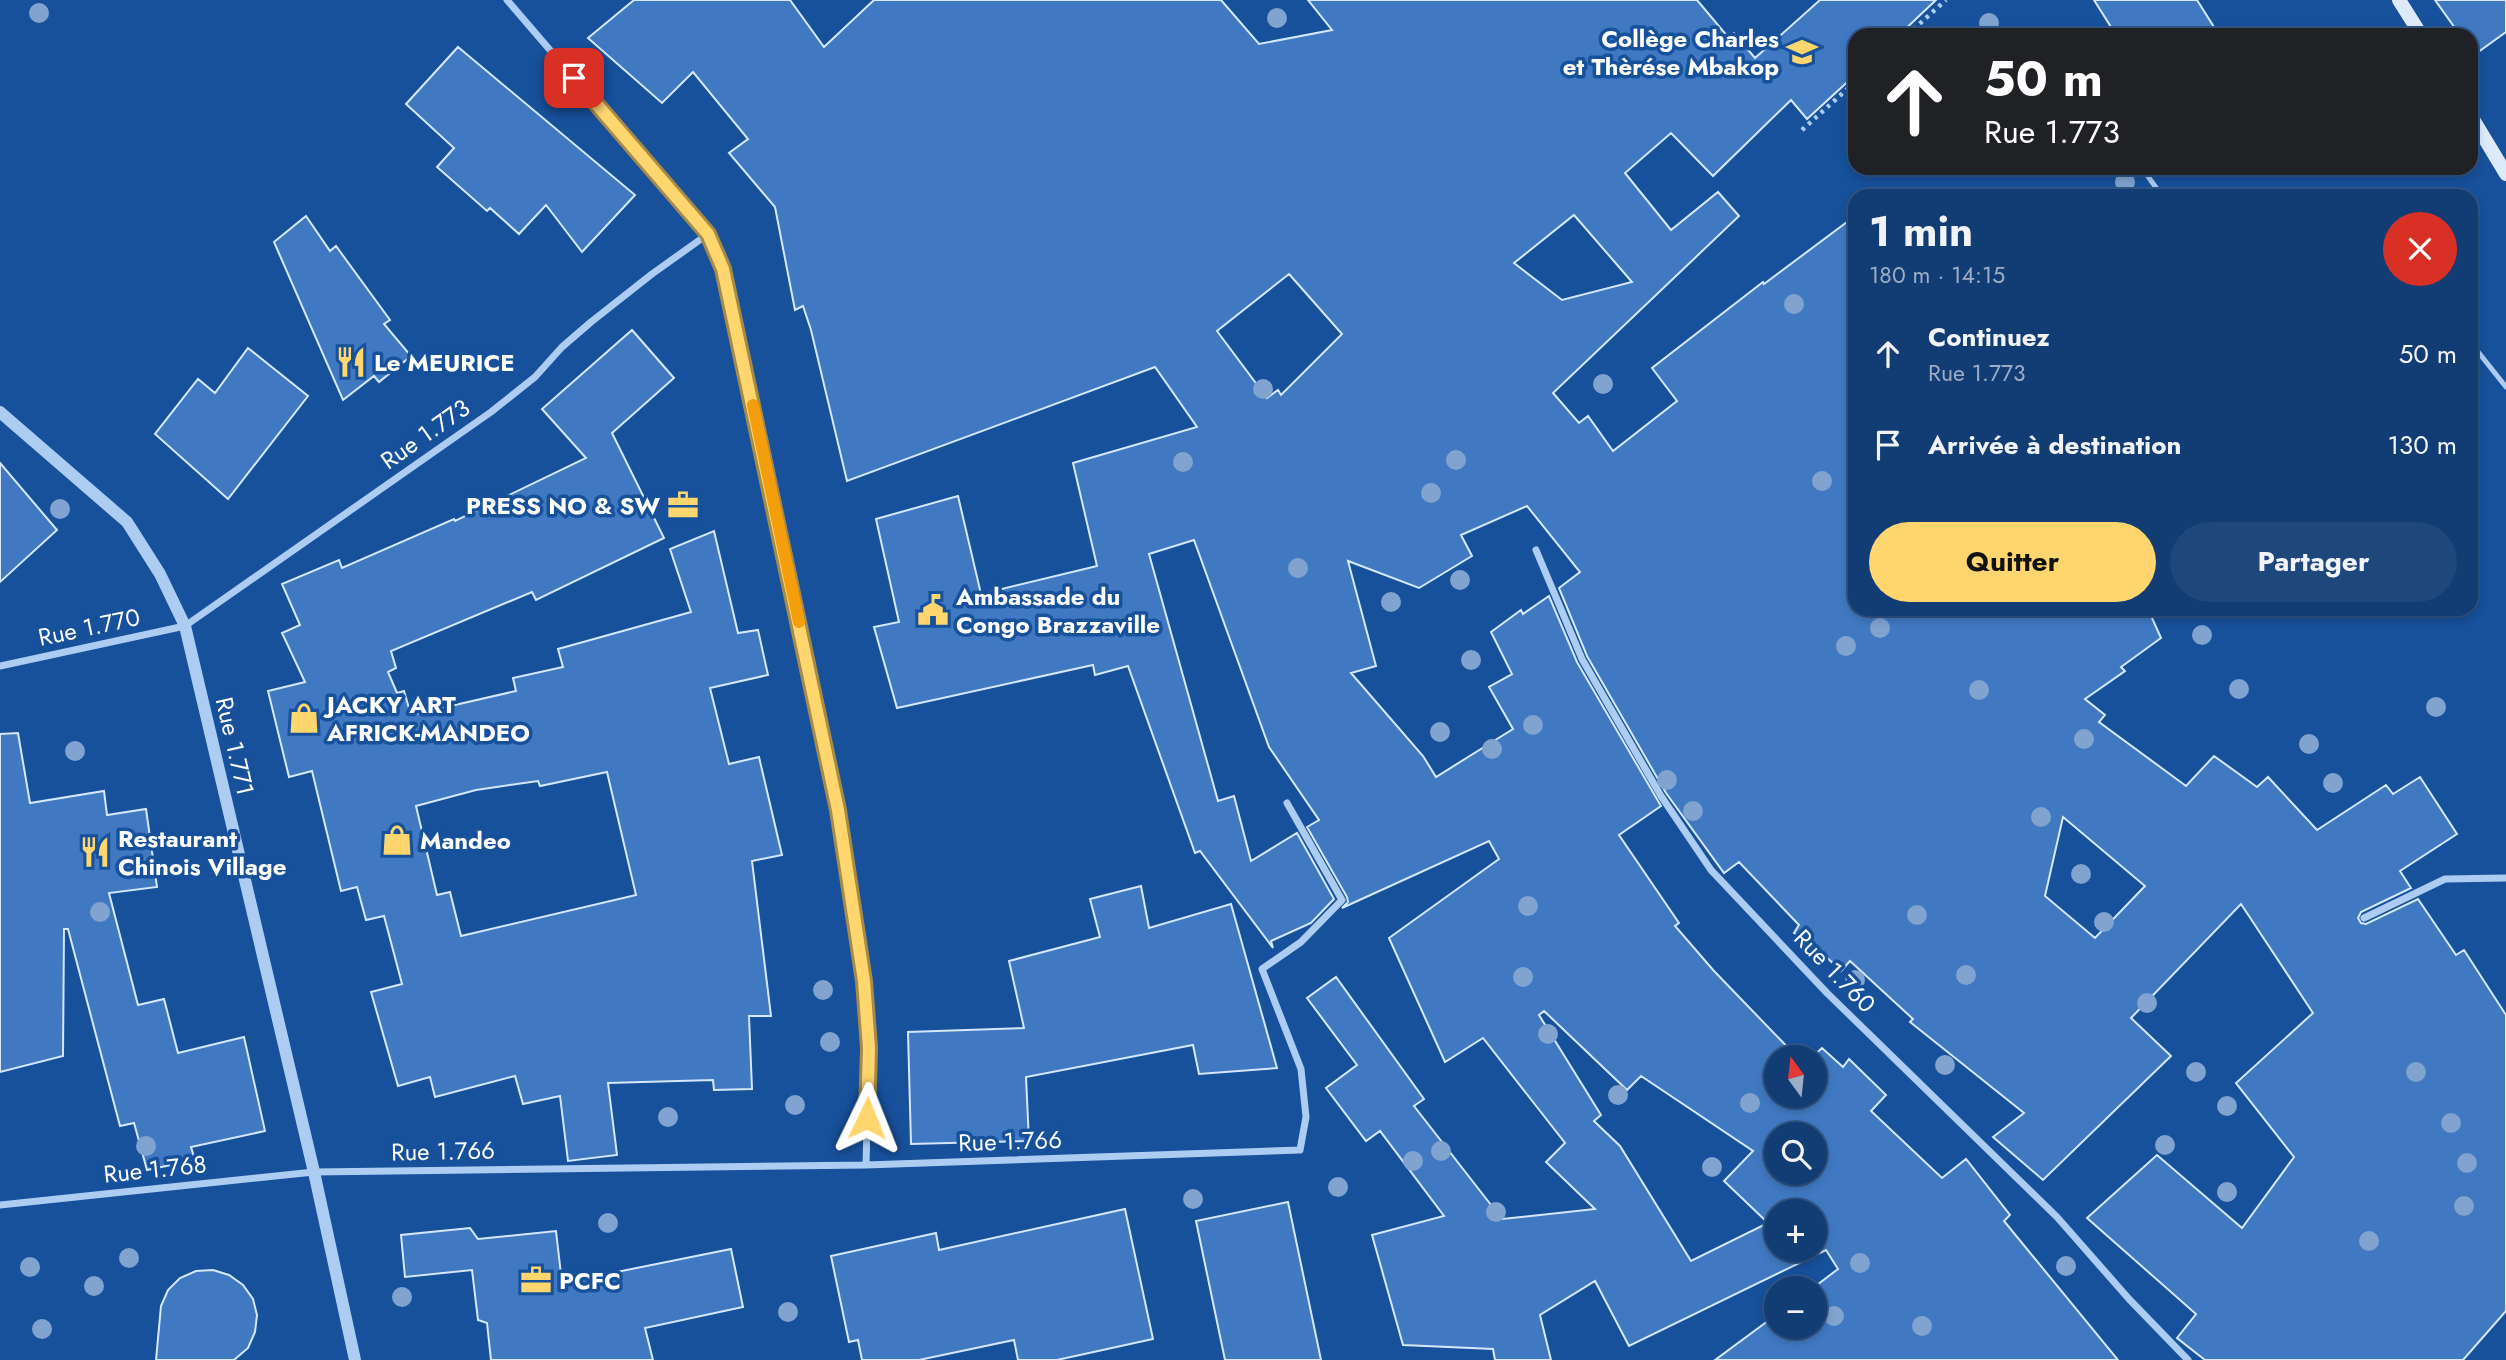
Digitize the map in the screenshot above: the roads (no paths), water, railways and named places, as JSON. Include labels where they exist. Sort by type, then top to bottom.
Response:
[{"type":"main road","points":[[2399,0],[2417,28]]},
{"type":"main road","points":[[2478,128],[2506,174]]},
{"type":"street","points":[[507,0],[708,234],[723,269],[838,810],[864,981],[869,1048],[866,1165]]},
{"type":"street","name":"Rue 1.773","points":[[185,626],[491,412],[534,377],[562,347],[591,322],[708,234]]},
{"type":"street","name":"Rue 1.771","points":[[0,412],[127,522],[160,574],[185,626],[314,1172],[355,1360]]},
{"type":"street","name":"Rue 1.760","points":[[1536,550],[1581,659],[1661,796],[1711,870],[1827,993],[2057,1217],[2188,1360]]},
{"type":"street","name":"Rue 1.770","points":[[0,666],[185,626]]},
{"type":"street","name":"Rue 1.766","points":[[314,1172],[866,1165],[1300,1150],[1306,1117],[1301,1069],[1262,969],[1301,942],[1342,900],[1287,803]]},
{"type":"street","points":[[2364,918],[2445,879],[2506,878]]},
{"type":"street","name":"Rue 1.768","points":[[0,1205],[314,1172]]},
{"type":"lane","points":[[2478,353],[2506,387]]},
{"type":"place","name":"Collège Charles et Thèrése Mbakop","points":[[1802,52]]},
{"type":"place","name":"Le MEURICE","points":[[351,362]]},
{"type":"place","name":"PRESS NO & SW","points":[[683,505]]},
{"type":"place","name":"Ambassade du Congo Brazzaville","points":[[933,610]]},
{"type":"place","name":"JACKY ART AFRICK-MANDEO","points":[[304,718]]},
{"type":"place","name":"Mandeo","points":[[397,840]]},
{"type":"place","name":"Restaurant Chinois Village","points":[[95,852]]},
{"type":"place","name":"PCFC","points":[[536,1280]]}]
